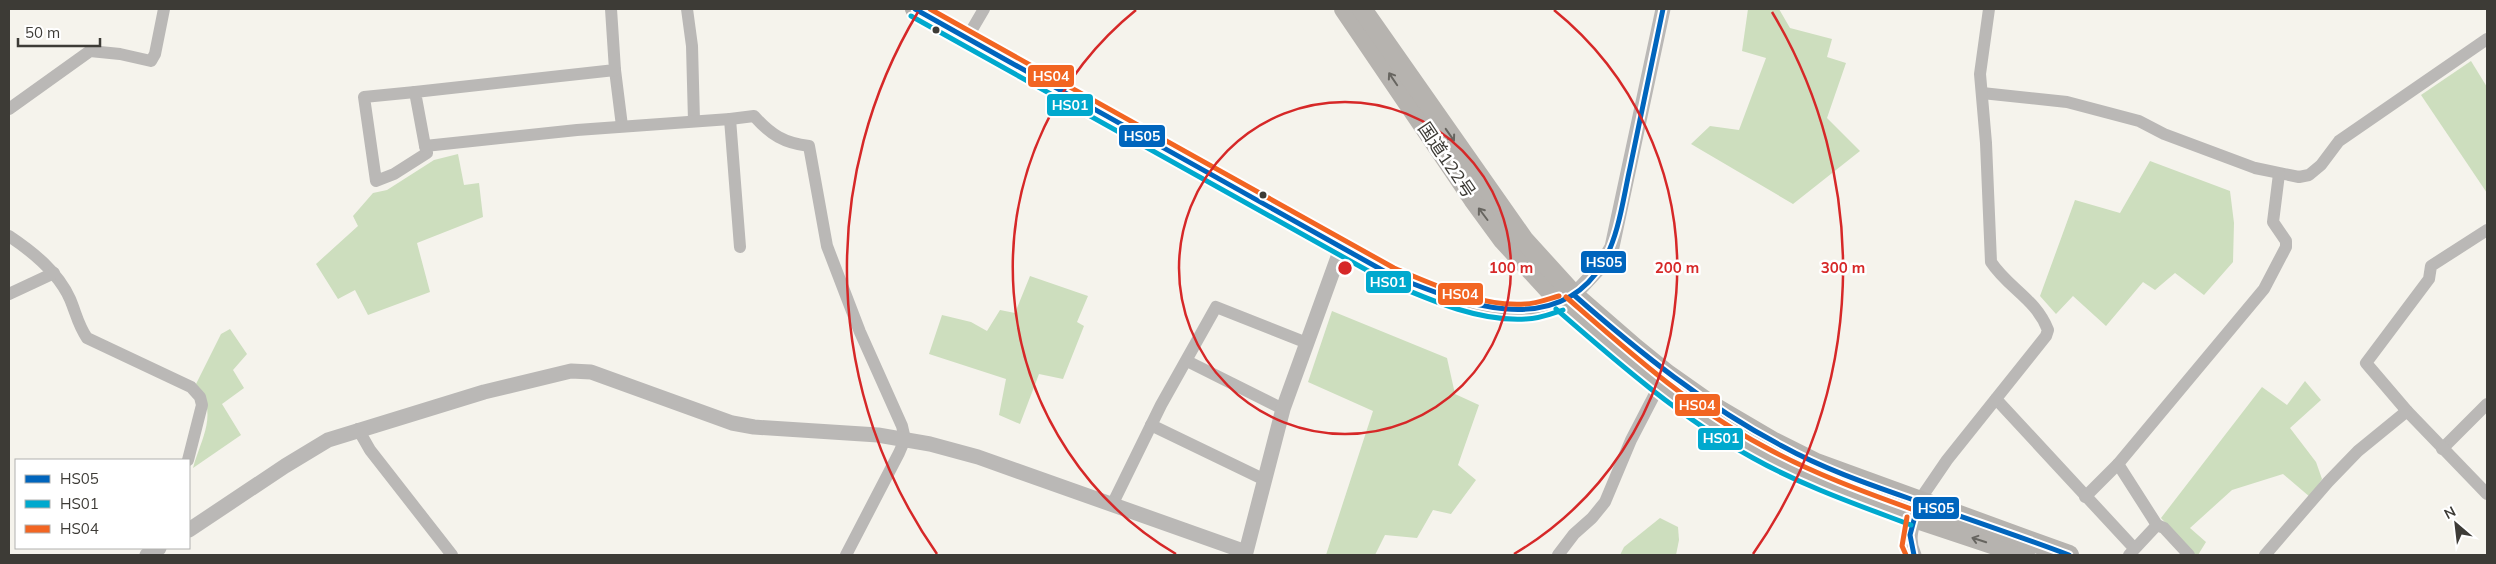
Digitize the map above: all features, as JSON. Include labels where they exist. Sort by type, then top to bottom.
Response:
[{"type":"highway","name":"国道122号","points":[[1344,9],[1478,206],[1513,252],[1568,298]]},
{"type":"highway","name":"国道122号","points":[[1362,9],[1519,234],[1568,298]]},
{"type":"highway","points":[[1568,298],[1659,386],[1738,441],[1770,458],[1819,482],[2070,555]]},
{"type":"highway","points":[[1568,298],[1667,374],[1735,419],[1816,463],[1917,510],[2025,555]]},
{"type":"main road","points":[[915,9],[1392,275],[1422,288],[1500,310],[1524,312],[1568,298]]},
{"type":"street","points":[[9,109],[90,51],[120,54],[151,61],[155,54],[164,9]]},
{"type":"street","points":[[611,9],[615,70],[622,126]]},
{"type":"street","points":[[687,9],[692,46],[694,121]]},
{"type":"street","points":[[967,38],[984,9]]},
{"type":"street","points":[[1568,298],[1601,266],[1612,247],[1663,9]]},
{"type":"street","points":[[1914,555],[1909,546],[1910,532],[1917,510],[1947,460],[2046,336],[2048,330],[2036,309],[1991,262],[1982,93],[1982,46],[1989,9]]},
{"type":"street","points":[[1982,93],[2067,102],[2139,121],[2172,138],[2255,168],[2299,177],[2309,175],[2321,165],[2339,142],[2487,39]]},
{"type":"street","points":[[415,92],[427,153],[394,174],[376,181],[364,97],[615,70]]},
{"type":"street","points":[[425,146],[622,126],[754,116],[769,133],[778,138],[790,144],[810,146],[827,246],[867,349],[902,426],[905,439],[846,555]]},
{"type":"street","points":[[730,119],[740,247]]},
{"type":"street","points":[[2085,497],[2118,464],[2264,290],[2286,246],[2286,240],[2273,222],[2279,174]]},
{"type":"street","points":[[2487,230],[2431,266],[2429,279],[2366,363],[2406,411],[2487,494]]},
{"type":"street","points":[[9,236],[54,273],[69,298],[79,326],[87,338],[191,387],[200,396],[202,405],[188,459]]},
{"type":"street","points":[[190,529],[306,452],[328,440],[358,429],[484,392],[572,371],[591,372],[732,423],[754,427],[878,435],[905,439],[978,457],[1245,554],[1284,408],[1342,246]]},
{"type":"street","points":[[9,294],[54,273]]},
{"type":"street","points":[[1112,505],[1151,425],[1216,307],[1307,343]]},
{"type":"street","points":[[1187,361],[1284,408]]},
{"type":"street","points":[[1558,555],[1574,534],[1592,518],[1605,502],[1631,440],[1659,386]]},
{"type":"street","points":[[1996,399],[2085,497],[2131,552],[2157,525]]},
{"type":"street","points":[[2442,449],[2487,404]]},
{"type":"street","points":[[2265,555],[2328,482],[2358,451],[2406,411]]},
{"type":"street","points":[[1151,425],[1265,480]]},
{"type":"street","points":[[358,429],[370,450],[452,555]]},
{"type":"street","points":[[2118,464],[2157,525],[2164,528],[2189,555]]},
{"type":"green space","points":[[1748,9],[1779,9],[1790,28],[1832,39],[1827,57],[1846,63],[1827,118],[1860,151],[1793,204],[1691,144],[1710,126],[1739,130],[1766,58],[1742,51]]},
{"type":"green space","points":[[2471,61],[2487,87],[2487,193],[2421,95]]},
{"type":"green space","points":[[458,154],[464,185],[479,183],[483,217],[417,243],[430,292],[368,315],[355,290],[338,299],[316,264],[358,226],[353,216],[373,193],[387,190],[434,160]]},
{"type":"green space","points":[[2150,161],[2230,191],[2234,223],[2233,262],[2204,295],[2175,273],[2155,290],[2143,282],[2106,326],[2073,296],[2056,314],[2040,296],[2075,200],[2120,213]]},
{"type":"green space","points":[[1030,276],[1088,296],[1077,322],[1084,326],[1063,379],[1039,374],[1020,424],[999,415],[1006,379],[929,354],[942,315],[971,322],[987,331],[1000,310],[1015,313]]},
{"type":"green space","points":[[1332,311],[1447,358],[1455,394],[1479,405],[1458,465],[1476,480],[1451,514],[1433,510],[1417,538],[1385,535],[1375,555],[1326,555],[1373,411],[1308,382]]},
{"type":"green space","points":[[230,329],[247,354],[233,370],[244,388],[222,404],[241,435],[193,468],[204,435],[208,415],[203,395],[196,384],[221,334]]},
{"type":"green space","points":[[2305,381],[2321,400],[2290,428],[2316,462],[2322,479],[2310,497],[2283,474],[2232,490],[2190,528],[2206,542],[2198,555],[2195,555],[2161,518],[2262,387],[2287,405]]},
{"type":"green space","points":[[1660,518],[1678,527],[1679,540],[1676,555],[1620,555],[1624,547]]},
{"type":"transit line","name":"HS05","points":[[915,9],[1391,275],[1445,296],[1504,309],[1533,309],[1559,302],[1583,287],[1603,263],[1613,241],[1620,217],[1663,9]]},
{"type":"transit line","name":"HS04","points":[[930,9],[1394,268],[1458,294],[1492,302],[1529,304],[1559,296]]},
{"type":"transit line","name":"HS01","points":[[911,16],[1388,282],[1455,308],[1491,317],[1531,319],[1563,310]]},
{"type":"transit line","name":"HS05","points":[[1574,295],[1623,337],[1700,396],[1782,446],[1860,481],[2069,555]]},
{"type":"transit line","name":"HS04","points":[[1566,297],[1660,377],[1736,431],[1782,456],[1819,473],[1917,511]]},
{"type":"transit line","name":"HS01","points":[[1556,309],[1675,408],[1726,442],[1791,477],[1911,525]]},
{"type":"transit line","name":"HS05","points":[[1914,555],[1910,535],[1919,501]]},
{"type":"transit line","name":"HS04","points":[[1906,555],[1902,546],[1907,517]]}]
